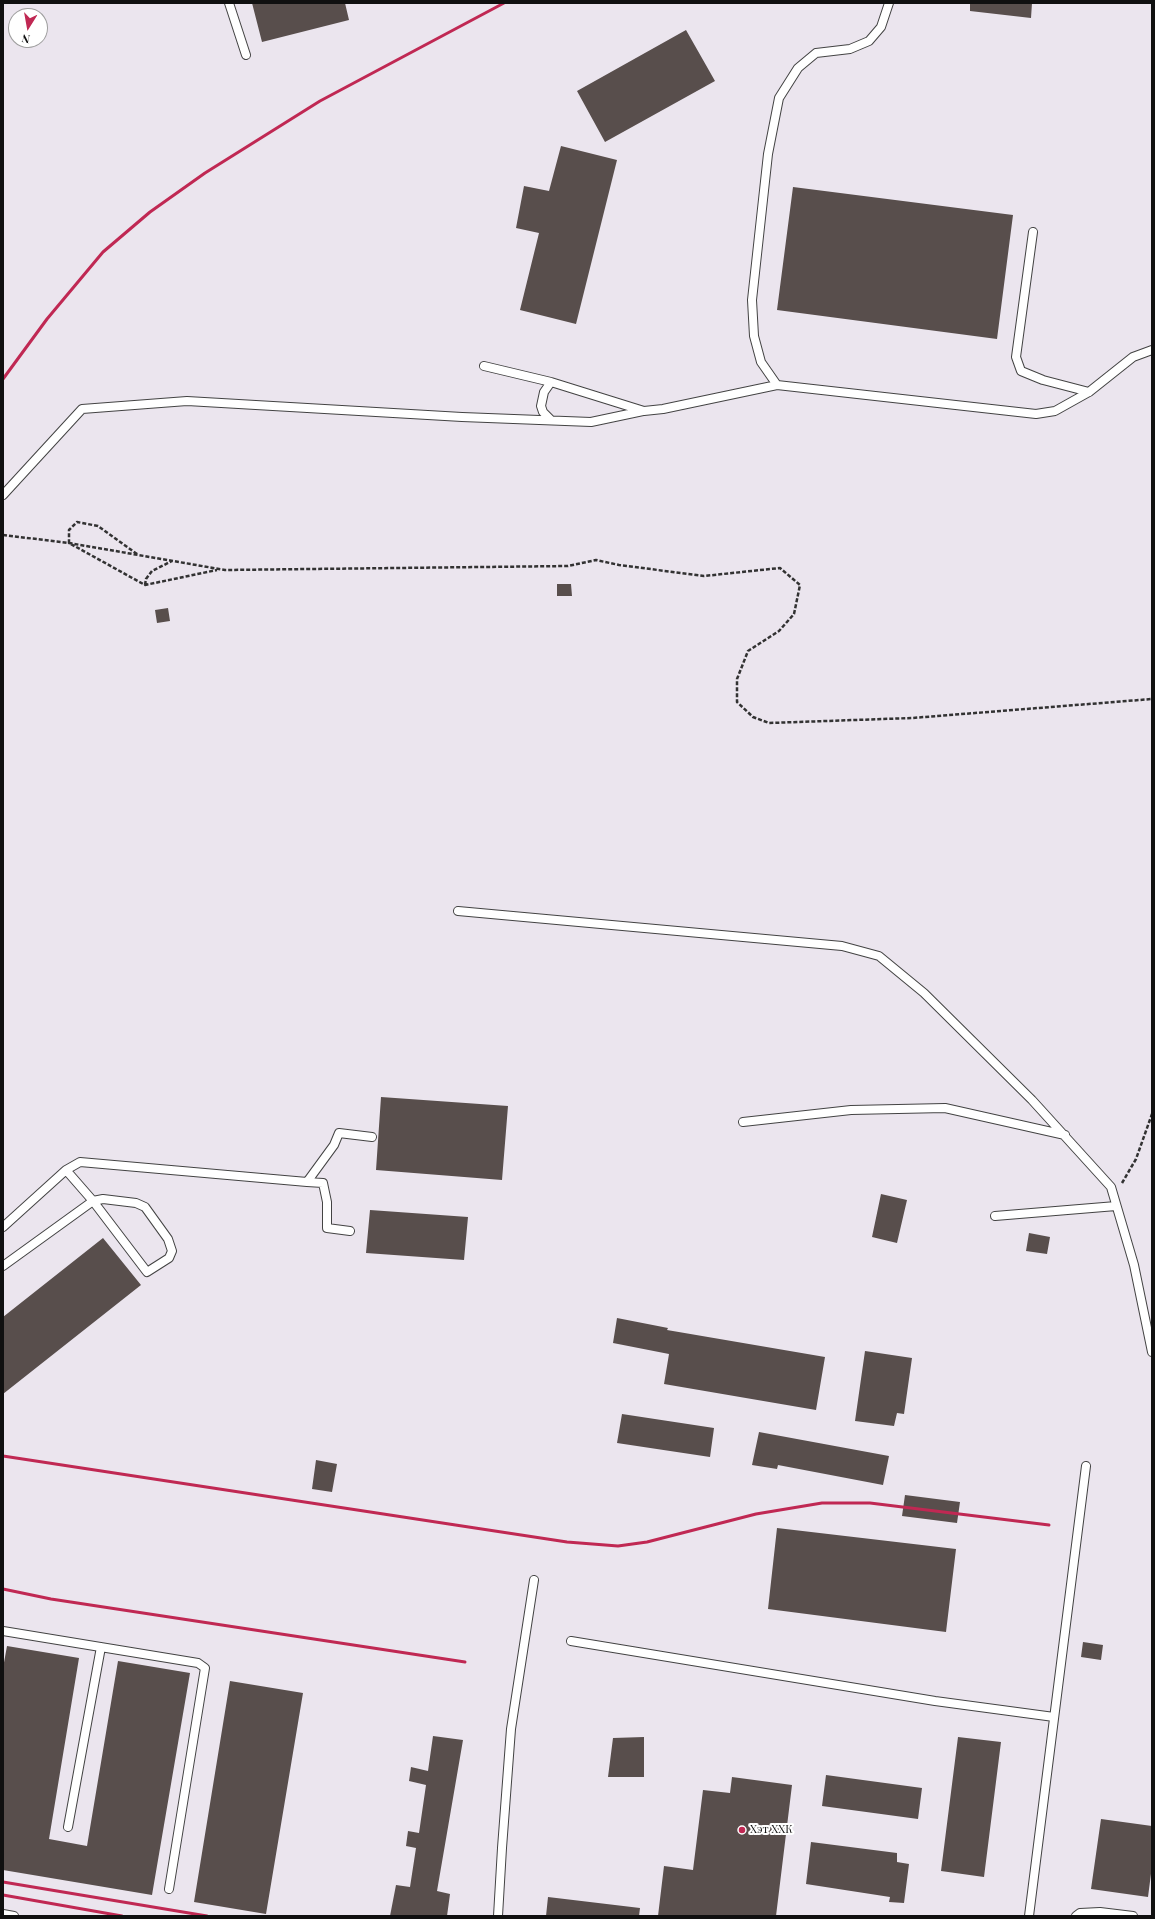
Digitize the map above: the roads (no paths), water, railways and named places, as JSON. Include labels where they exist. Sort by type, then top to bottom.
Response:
[{"type":"lane","points":[[229,3],[246,56]]},
{"type":"lane","points":[[776,385],[762,362],[754,336],[752,300],[768,154],[779,98],[798,68],[816,53],[850,49],[869,41],[881,27],[888,3]]},
{"type":"lane","points":[[1032,232],[1016,357],[1021,370],[1043,380],[1089,392]]},
{"type":"lane","points":[[3,495],[82,409],[186,401],[454,417],[590,422],[644,410],[663,409],[776,385],[1036,414],[1055,411],[1089,392],[1133,357],[1152,350]]},
{"type":"lane","points":[[484,366],[551,382],[644,410]]},
{"type":"lane","points":[[551,382],[544,392],[541,406],[543,412],[551,420]]},
{"type":"lane","points":[[458,911],[842,946],[879,956],[924,993],[1032,1100],[1111,1187],[1134,1265],[1152,1352]]},
{"type":"lane","points":[[743,1122],[851,1110],[945,1108],[1064,1135]]},
{"type":"lane","points":[[307,1182],[334,1145],[340,1133],[372,1137]]},
{"type":"lane","points":[[3,1227],[66,1170],[80,1162],[323,1183],[327,1202],[327,1228],[350,1230]]},
{"type":"lane","points":[[3,1266],[93,1201],[102,1200],[126,1202],[144,1207],[168,1239],[172,1251],[169,1258],[147,1272],[93,1201],[66,1170]]},
{"type":"lane","points":[[995,1216],[1116,1206]]},
{"type":"lane","points":[[1029,1916],[1086,1466]]},
{"type":"lane","points":[[498,1916],[511,1729],[534,1580]]},
{"type":"lane","points":[[3,1631],[198,1663],[205,1668],[169,1889]]},
{"type":"lane","points":[[571,1641],[934,1701],[1054,1717]]},
{"type":"lane","points":[[68,1827],[101,1646]]},
{"type":"lane","points":[[1076,1916],[1080,1913],[1100,1912],[1134,1916]]},
{"type":"lane","points":[[3,1914],[14,1916]]},
{"type":"railway","points":[[3,379],[47,319],[103,252],[150,212],[205,173],[320,101],[504,3]]},
{"type":"railway","points":[[3,1456],[567,1542],[618,1546],[647,1542],[756,1514],[822,1503],[870,1503],[1049,1525]]},
{"type":"railway","points":[[3,1589],[51,1599],[465,1662]]},
{"type":"railway","points":[[3,1882],[207,1916]]},
{"type":"railway","points":[[3,1895],[122,1916]]},
{"type":"place","name":"Хэт ХХК","points":[[742,1830]]}]
